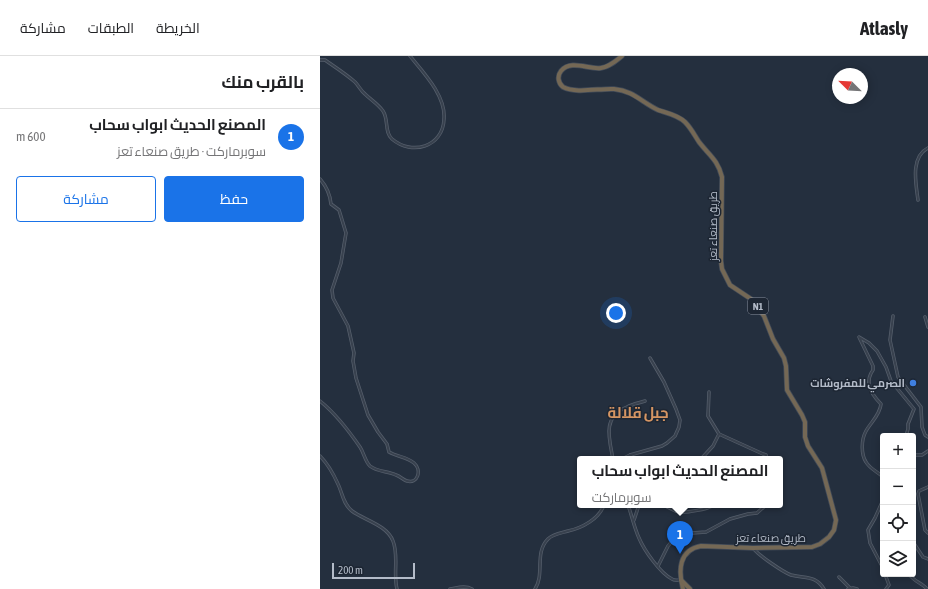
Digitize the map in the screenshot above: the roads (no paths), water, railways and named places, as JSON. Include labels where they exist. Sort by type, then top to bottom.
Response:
[{"type":"highway","name":"طريق صنعاء تعز","points":[[622,56],[610,65],[598,69],[581,66],[565,67],[559,72],[559,83],[564,87],[574,89],[614,89],[632,93],[656,109],[680,118],[716,160],[722,177],[722,269],[730,285],[751,299],[758,306],[764,316],[772,338],[784,358],[786,366],[787,390],[802,415],[805,437],[808,446],[822,468],[836,520],[834,530],[829,537],[820,544],[802,547],[753,548],[702,546],[695,548],[685,555],[681,565],[681,580],[683,589]]},
{"type":"highway","points":[[681,580],[690,589]]},
{"type":"street","points":[[320,60],[326,60],[355,82],[364,93],[380,107],[384,112],[387,121],[387,132],[393,139],[405,146],[422,147],[429,145],[435,140],[441,130],[444,124],[444,108],[441,99],[430,82],[410,56]]},
{"type":"street","points":[[918,200],[915,169],[920,154],[928,148]]},
{"type":"street","points":[[320,179],[326,186],[331,204],[340,210],[346,233],[341,263],[332,290],[333,298],[348,326],[352,339],[354,353],[353,361],[362,396],[372,424],[387,444],[389,452],[403,457],[418,467],[419,474],[416,479],[406,481],[397,475],[380,470],[369,464],[354,438],[320,400]]},
{"type":"street","points":[[893,316],[890,340],[898,378],[921,407],[922,427],[925,435],[928,437]]},
{"type":"street","points":[[925,317],[928,326]]},
{"type":"street","points":[[880,475],[869,466],[863,453],[864,434],[875,419],[881,404],[871,392],[869,387],[868,380],[873,370],[873,366],[859,337],[870,343],[877,351],[886,367],[891,381],[914,409],[908,424],[907,433]]},
{"type":"street","points":[[630,455],[667,443],[675,436],[679,427],[680,420],[676,409],[664,382],[650,358]]},
{"type":"street","points":[[709,392],[708,416],[719,434],[766,456]]},
{"type":"street","points":[[612,456],[608,432],[613,418],[617,412],[627,406],[645,401]]},
{"type":"street","points":[[705,456],[713,446],[719,434]]},
{"type":"street","points":[[916,455],[922,455],[928,451]]},
{"type":"street","points":[[320,456],[327,463],[338,483],[346,505],[351,510],[383,529],[392,539],[395,546],[395,575],[397,589]]},
{"type":"street","points":[[928,487],[919,491],[918,494],[925,530],[928,533]]},
{"type":"street","points":[[880,562],[870,542],[868,530],[881,505]]},
{"type":"street","points":[[535,589],[539,584],[540,557],[547,540],[558,533],[577,529],[597,516],[602,508]]},
{"type":"street","points":[[629,508],[639,538],[658,566],[671,579],[681,580]]},
{"type":"street","points":[[634,521],[638,508]]},
{"type":"street","points":[[668,508],[681,512],[710,508]]},
{"type":"street","points":[[676,511],[680,508]]},
{"type":"street","points":[[658,566],[668,546],[678,534],[706,532],[730,520],[748,514],[757,513],[763,508]]},
{"type":"street","points":[[916,546],[923,557],[928,559]]},
{"type":"street","points":[[753,548],[758,554],[785,572],[792,575],[817,580],[824,589]]},
{"type":"street","points":[[838,577],[849,589],[857,589]]},
{"type":"street","points":[[886,589],[889,585],[887,577]]},
{"type":"street","points":[[910,577],[923,584],[928,589]]},
{"type":"street","points":[[450,589],[469,587],[472,589]]},
{"type":"place","name":"الصرمي للمفروشات","points":[[913,383]]},
{"type":"place","name":"المصنع الحديث ابواب سحاب","points":[[680,554]]},
{"type":"district","name":"جبل قلالة","points":[[638,413]]}]
